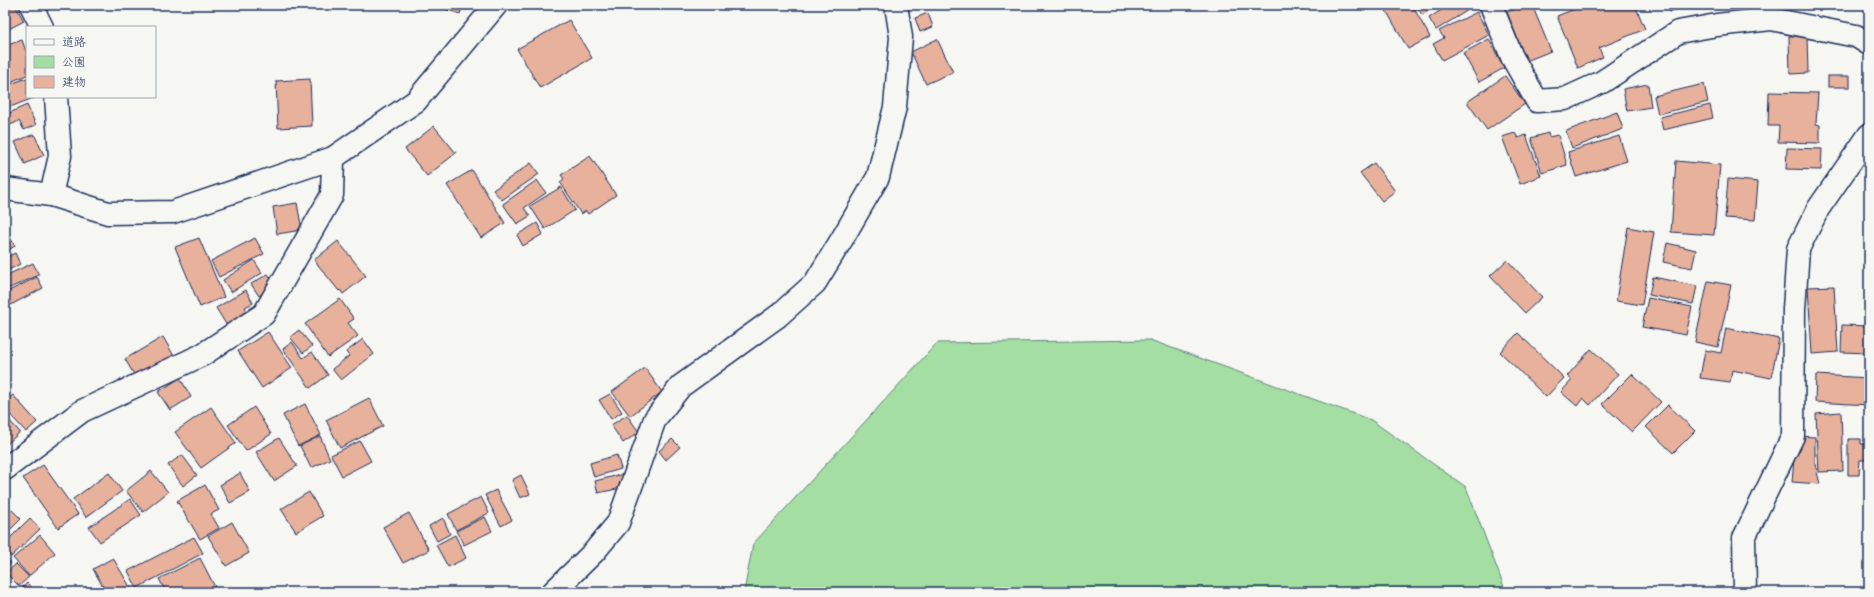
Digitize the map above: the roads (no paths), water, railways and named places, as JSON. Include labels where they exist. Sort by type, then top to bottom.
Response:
[{"type":"street","points":[[32,5],[42,26]]},
{"type":"street","points":[[5,189],[51,195],[108,213],[173,212],[333,158],[416,101],[496,5]]},
{"type":"street","points":[[553,592],[594,552],[618,523],[655,419],[682,386],[778,316],[815,283],[842,239],[878,177],[895,107],[901,38],[896,5]]},
{"type":"street","points":[[1491,5],[1512,57],[1537,101],[1565,99],[1602,82],[1678,32],[1717,25],[1772,19],[1856,36],[1869,44]]},
{"type":"street","points":[[51,195],[60,156],[56,98]]},
{"type":"street","points":[[1745,592],[1744,538],[1793,436],[1794,309],[1798,249],[1818,209],[1869,135]]},
{"type":"street","points":[[5,469],[82,411],[202,355],[264,314],[332,195],[333,158]]}]
